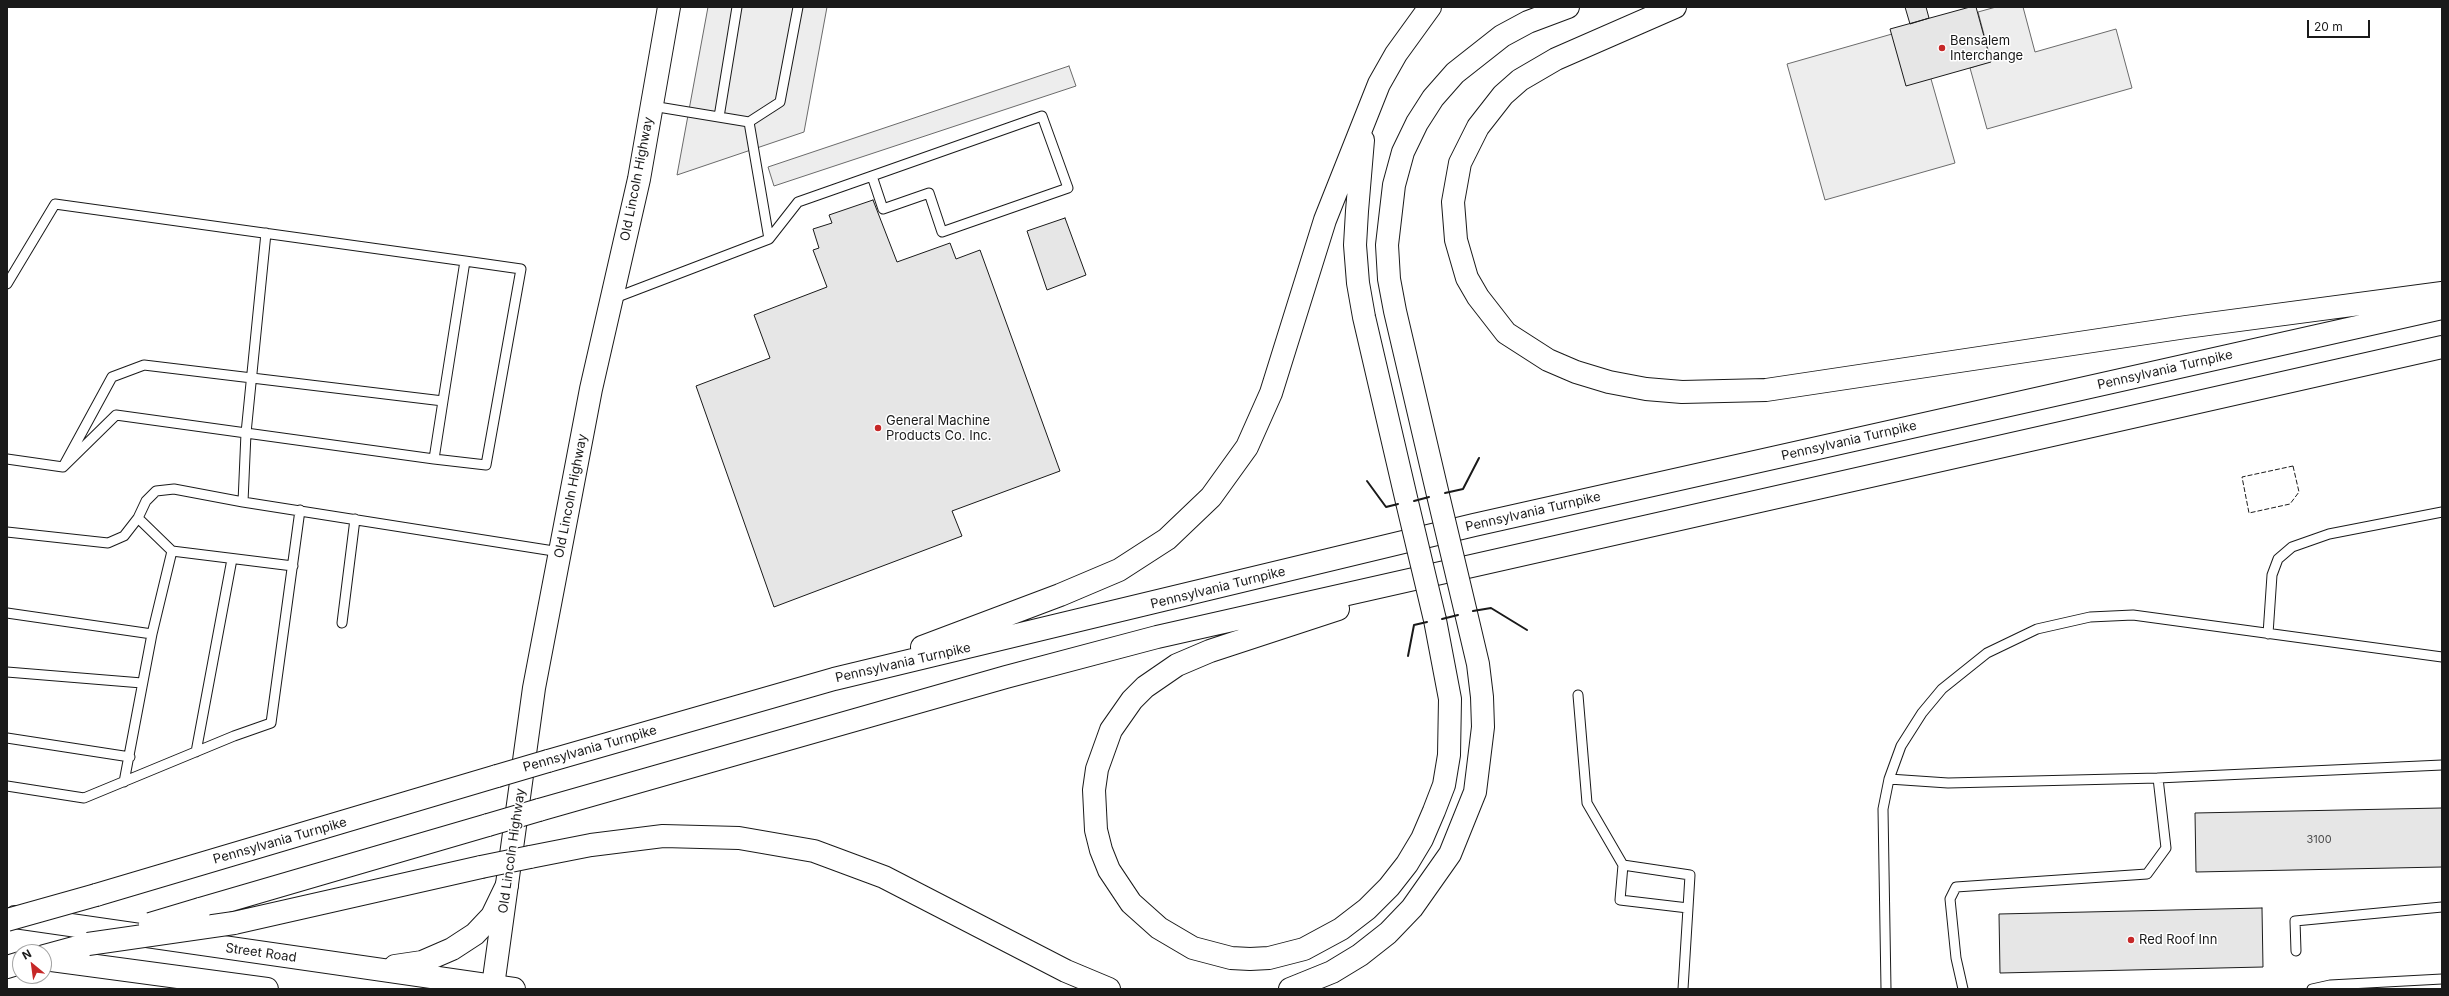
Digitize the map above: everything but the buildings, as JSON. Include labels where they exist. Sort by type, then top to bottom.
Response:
[{"type":"main road","name":"Old Lincoln Highway","points":[[500,988],[507,885],[534,688],[591,389],[639,179],[669,7]]},
{"type":"main road","points":[[834,679],[1053,597],[1118,570],[1167,539],[1211,497],[1247,447],[1271,393],[1325,220],[1366,113],[1396,54],[1430,7]]},
{"type":"main road","points":[[1290,989],[1332,972],[1360,955],[1388,933],[1412,908],[1450,854],[1475,792],[1483,727],[1482,697],[1466,613],[1395,311],[1389,279],[1387,245],[1394,184],[1403,152],[1417,123],[1433,98],[1455,73],[1502,36],[1528,22],[1568,7]]},
{"type":"main road","points":[[1675,7],[1556,59],[1520,80],[1503,95],[1478,127],[1460,163],[1453,202],[1456,240],[1467,278],[1490,315],[1511,336],[1548,360],[1576,372],[1609,382],[1646,389],[1682,392],[1766,390],[2186,328],[2442,293]]},
{"type":"main road","points":[[1366,113],[1357,212],[1356,245],[1358,283],[1364,317],[1407,502],[1435,620],[1450,699],[1451,726],[1444,785],[1422,839],[1389,887],[1367,909],[1323,940],[1304,949],[1269,958],[1231,958],[1212,954],[1176,939],[1144,917],[1131,903],[1109,870],[1096,830],[1094,811],[1094,790],[1103,749],[1111,730],[1132,700],[1160,676],[1194,657],[1464,567]]},
{"type":"main road","name":"Pennsylvania Turnpike","points":[[7,920],[548,761],[834,679],[1474,525],[2442,308]]},
{"type":"main road","points":[[52,955],[200,909],[539,810],[998,680],[1157,637],[2442,347]]},
{"type":"main road","points":[[88,944],[234,923],[482,867],[591,845],[662,836],[739,838],[814,851],[884,877],[1066,971],[1109,989]]},
{"type":"main road","points":[[359,967],[392,966],[422,962],[452,949],[475,934],[492,916],[507,885]]},
{"type":"main road","name":"Street Road","points":[[7,916],[500,988]]},
{"type":"main road","points":[[52,959],[204,984],[267,989]]},
{"type":"lane","points":[[718,117],[738,7]]},
{"type":"lane","points":[[652,106],[749,122],[780,102],[798,7]]},
{"type":"lane","points":[[611,300],[769,239],[798,202],[1042,116],[1068,188],[942,232],[929,193],[883,210],[872,176]]},
{"type":"lane","points":[[749,122],[769,239]]},
{"type":"lane","points":[[7,284],[55,204],[521,269],[486,465],[434,460],[116,415],[62,467]]},
{"type":"lane","points":[[243,502],[246,433],[266,233]]},
{"type":"lane","points":[[434,460],[465,261]]},
{"type":"lane","points":[[62,467],[112,378],[144,365],[443,401]]},
{"type":"lane","points":[[7,459],[62,467]]},
{"type":"lane","points":[[7,532],[108,543],[124,536],[138,518],[146,500],[156,491],[174,489],[243,502],[354,518],[560,552]]},
{"type":"lane","points":[[7,786],[84,798],[271,723],[300,510]]},
{"type":"lane","points":[[2268,634],[2272,575],[2278,560],[2292,547],[2330,534],[2442,512]]},
{"type":"lane","points":[[138,518],[172,551],[293,566]]},
{"type":"lane","points":[[342,623],[354,518]]},
{"type":"lane","points":[[124,782],[130,757],[142,683],[152,634],[172,551]]},
{"type":"lane","points":[[196,752],[232,559]]},
{"type":"lane","points":[[7,613],[152,634]]},
{"type":"lane","points":[[1886,989],[1883,809],[1889,779],[1901,746],[1922,713],[1942,689],[1987,653],[2037,629],[2090,617],[2133,615],[2442,657]]},
{"type":"lane","points":[[7,672],[142,683]]},
{"type":"lane","points":[[1578,695],[1588,803],[1623,865],[1620,900],[1688,908]]},
{"type":"lane","points":[[7,738],[130,757]]},
{"type":"lane","points":[[1889,779],[1948,783],[2158,778],[2442,765]]},
{"type":"lane","points":[[1963,989],[1956,958],[1950,899],[1956,887],[2147,874],[2166,848],[2158,778]]},
{"type":"lane","points":[[1623,865],[1690,875],[1683,989]]},
{"type":"lane","points":[[2296,951],[2295,922],[2442,907]]},
{"type":"lane","points":[[2312,989],[2330,985],[2442,979]]},
{"type":"shaded area","points":[[708,7],[827,7],[804,132],[677,175]]},
{"type":"shaded area","points":[[1996,7],[2023,7],[2035,52],[2116,29],[2132,88],[1987,129],[1970,68],[1991,61],[1978,12]]},
{"type":"shaded area","points":[[1892,34],[1931,79],[1955,163],[1825,200],[1787,64]]},
{"type":"shaded area","points":[[1069,66],[1076,86],[774,186],[768,167]]},
{"type":"fence","points":[[2293,466],[2299,492],[2290,504],[2249,513],[2242,477],[2293,466]]},
{"type":"wall","points":[[1445,493],[1463,489],[1479,458]]},
{"type":"wall","points":[[1367,481],[1386,507],[1398,504]]},
{"type":"wall","points":[[1414,501],[1429,497]]},
{"type":"wall","points":[[1473,611],[1491,608],[1527,630]]},
{"type":"wall","points":[[1442,619],[1458,615]]},
{"type":"wall","points":[[1408,656],[1414,625],[1427,622]]},
{"type":"place","name":"Bensalem Interchange","points":[[1942,48]]},
{"type":"place","name":"General Machine Products Co. Inc.","points":[[878,428]]},
{"type":"place","name":"Red Roof Inn","points":[[2131,940]]}]
